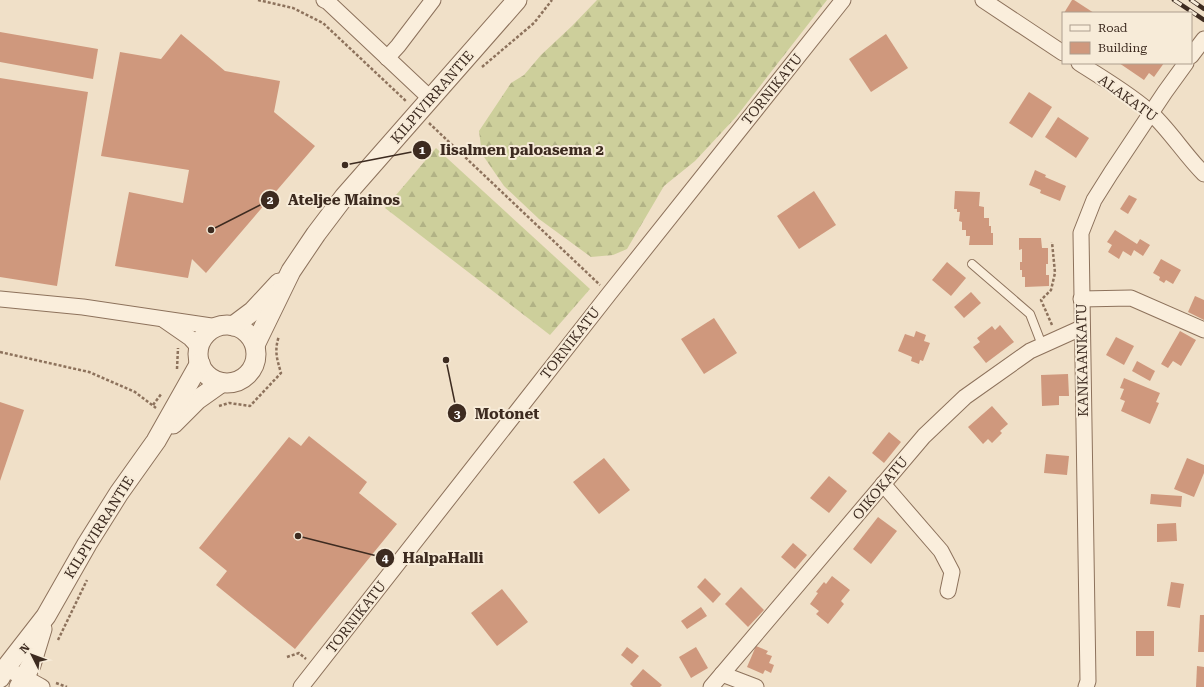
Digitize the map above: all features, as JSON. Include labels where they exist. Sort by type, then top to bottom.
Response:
[{"type":"street","points":[[324,0],[328,2],[387,58],[425,106]]},
{"type":"street","points":[[387,58],[433,0]]},
{"type":"street","name":"KILPIVIRRANTIE","points":[[255,345],[291,271],[316,234],[344,197],[517,0]]},
{"type":"street","name":"TORNIKATU","points":[[301,687],[609,294],[843,0]]},
{"type":"street","points":[[982,0],[1062,52]]},
{"type":"street","points":[[1192,55],[1204,39]]},
{"type":"street","name":"ALAKATU","points":[[1081,64],[1139,102],[1151,112],[1163,124],[1204,174]]},
{"type":"street","name":"KANKAANKATU","points":[[1086,687],[1088,682],[1080,233],[1094,200],[1151,112],[1185,64]]},
{"type":"street","name":"KILPIVIRRANTIE","points":[[226,327],[253,311],[291,271]]},
{"type":"street","points":[[1081,299],[1131,298],[1204,330]]},
{"type":"street","points":[[0,299],[83,307],[162,318],[240,329],[251,338],[255,345],[256,353],[253,367],[248,374],[236,382],[221,383],[214,380],[203,370],[199,356],[190,338],[162,318]]},
{"type":"street","points":[[199,356],[202,341],[206,335],[212,330],[226,327]]},
{"type":"street","name":"OIKOKATU","points":[[711,687],[924,436],[965,397],[1030,351],[1082,328]]},
{"type":"street","name":"KILPIVIRRANTIE","points":[[1,673],[46,616],[87,544],[119,493],[156,441],[169,418],[199,356]]},
{"type":"street","name":"KILPIVIRRANTIE","points":[[156,441],[197,400],[221,383]]},
{"type":"street","points":[[883,484],[940,551],[952,572],[948,591]]},
{"type":"street","name":"KILPIVIRRANTIE","points":[[21,682],[31,664],[46,616]]},
{"type":"street","points":[[1,673],[21,682],[42,687]]},
{"type":"street","points":[[722,674],[756,687]]},
{"type":"lane","points":[[972,264],[1030,314],[1042,345]]},
{"type":"path","points":[[258,0],[293,8],[323,23],[425,106],[609,294]]},
{"type":"path","points":[[1052,242],[1055,274],[1051,290],[1041,300],[1057,338]]},
{"type":"path","points":[[177,370],[178,343],[183,334]]},
{"type":"path","points":[[0,352],[89,372],[135,392],[169,418]]},
{"type":"path","points":[[153,405],[165,390]]},
{"type":"path","points":[[287,657],[299,653],[316,667]]},
{"type":"green space","points":[[597,0],[827,0],[736,117],[695,161],[664,186],[627,249],[613,255],[591,257],[539,219],[504,186],[482,154],[479,131],[511,83],[524,75],[541,55]]},
{"type":"green space","points":[[436,148],[590,289],[550,335],[385,208]]},
{"type":"building","points":[[1072,0],[1074,0],[1092,12],[1065,12]]},
{"type":"building","points":[[0,32],[98,49],[93,79],[0,62]]},
{"type":"building","points":[[181,34],[225,71],[280,81],[274,112],[315,146],[206,273],[192,259],[188,278],[115,266],[129,192],[183,203],[189,170],[101,156],[120,52],[161,59]]},
{"type":"building","points":[[886,34],[908,68],[871,92],[849,59]]},
{"type":"building","points":[[1120,64],[1163,64],[1154,77],[1149,73],[1144,80]]},
{"type":"building","points":[[0,78],[88,92],[57,286],[0,277]]},
{"type":"building","points":[[1029,92],[1052,107],[1032,138],[1009,123]]},
{"type":"building","points":[[1058,117],[1089,138],[1076,158],[1045,137]]},
{"type":"building","points":[[1035,170],[1046,175],[1045,177],[1066,186],[1060,201],[1040,193],[1041,190],[1029,185]]},
{"type":"building","points":[[814,191],[836,225],[799,249],[777,216]]},
{"type":"building","points":[[955,191],[980,192],[979,206],[984,207],[984,218],[989,218],[989,226],[991,226],[991,233],[993,233],[993,245],[969,245],[970,236],[966,236],[966,230],[962,230],[962,222],[959,221],[960,212],[957,212],[957,209],[954,209]]},
{"type":"building","points":[[1129,195],[1137,199],[1128,214],[1120,209]]},
{"type":"building","points":[[1115,230],[1137,244],[1140,239],[1150,245],[1143,256],[1134,250],[1131,256],[1123,251],[1119,259],[1108,252],[1112,245],[1107,242]]},
{"type":"building","points":[[1019,238],[1041,238],[1042,248],[1048,248],[1046,275],[1049,275],[1049,286],[1025,287],[1025,277],[1022,277],[1022,270],[1020,270],[1020,262],[1022,262],[1022,249],[1019,250]]},
{"type":"building","points":[[1161,259],[1181,270],[1173,284],[1166,280],[1164,283],[1159,280],[1160,277],[1153,273]]},
{"type":"building","points":[[947,262],[966,278],[951,296],[932,280]]},
{"type":"building","points":[[971,292],[981,303],[964,318],[954,307]]},
{"type":"building","points":[[1195,296],[1204,300],[1204,320],[1188,312]]},
{"type":"building","points":[[714,318],[737,353],[704,374],[681,339]]},
{"type":"building","points":[[1000,325],[1014,342],[986,363],[973,347],[980,342],[977,338],[992,326],[995,330]]},
{"type":"building","points":[[916,331],[926,335],[924,341],[930,343],[923,361],[920,360],[919,364],[911,361],[912,357],[898,351],[905,334],[914,337]]},
{"type":"building","points":[[1180,331],[1196,340],[1181,366],[1173,361],[1168,368],[1161,364]]},
{"type":"building","points":[[1116,337],[1134,346],[1124,365],[1106,355]]},
{"type":"building","points":[[1137,361],[1155,371],[1150,381],[1132,371]]},
{"type":"building","points":[[1068,374],[1069,396],[1059,396],[1059,405],[1042,406],[1041,375]]},
{"type":"building","points":[[1124,378],[1160,393],[1156,402],[1159,403],[1150,424],[1121,411],[1125,401],[1120,399],[1124,389],[1120,388]]},
{"type":"building","points":[[0,402],[24,410],[0,481]]},
{"type":"building","points":[[992,406],[1008,424],[1000,431],[1002,433],[992,443],[988,439],[983,444],[968,427]]},
{"type":"building","points":[[889,432],[901,442],[884,463],[872,453]]},
{"type":"building","points":[[309,436],[367,482],[359,493],[397,524],[295,649],[216,585],[227,571],[199,548],[289,437],[301,446]]},
{"type":"building","points":[[1046,454],[1069,456],[1067,475],[1044,473]]},
{"type":"building","points":[[604,458],[630,490],[599,514],[573,482]]},
{"type":"building","points":[[1187,458],[1204,465],[1204,473],[1194,497],[1174,489]]},
{"type":"building","points":[[829,476],[847,491],[829,513],[810,498]]},
{"type":"building","points":[[1151,494],[1182,496],[1181,507],[1150,504]]},
{"type":"building","points":[[878,517],[897,531],[871,564],[853,549]]},
{"type":"building","points":[[1176,523],[1177,541],[1157,542],[1157,524]]},
{"type":"building","points":[[793,543],[807,555],[795,569],[781,557]]},
{"type":"building","points":[[832,576],[850,590],[841,601],[844,604],[828,624],[816,614],[819,611],[810,604],[818,593],[816,592],[824,582],[826,584]]},
{"type":"building","points":[[705,578],[721,594],[713,603],[697,587]]},
{"type":"building","points":[[1171,582],[1184,584],[1180,608],[1167,606]]},
{"type":"building","points":[[741,587],[764,610],[748,627],[725,604]]},
{"type":"building","points":[[502,589],[528,622],[497,646],[471,613]]},
{"type":"building","points":[[701,607],[707,616],[687,629],[681,621]]},
{"type":"building","points":[[1200,615],[1204,615],[1204,652],[1198,652]]},
{"type":"building","points":[[1136,631],[1154,631],[1154,656],[1136,656]]},
{"type":"building","points":[[756,646],[768,651],[766,654],[772,656],[769,663],[774,665],[771,673],[765,670],[763,674],[747,667]]},
{"type":"building","points":[[627,647],[639,656],[632,664],[621,655]]},
{"type":"building","points":[[696,647],[708,668],[691,678],[679,657]]},
{"type":"building","points":[[1197,666],[1204,667],[1204,687],[1196,687]]},
{"type":"building","points":[[643,669],[662,685],[660,687],[633,687],[630,684]]},
{"type":"railway","points":[[1174,0],[1204,20]]},
{"type":"railway","points":[[1191,0],[1204,9]]},
{"type":"place","name":"Iisalmen paloasema 2","points":[[345,165]]},
{"type":"place","name":"Ateljee Mainos","points":[[211,230]]},
{"type":"place","name":"Motonet","points":[[446,360]]},
{"type":"place","name":"HalpaHalli","points":[[298,536]]}]
